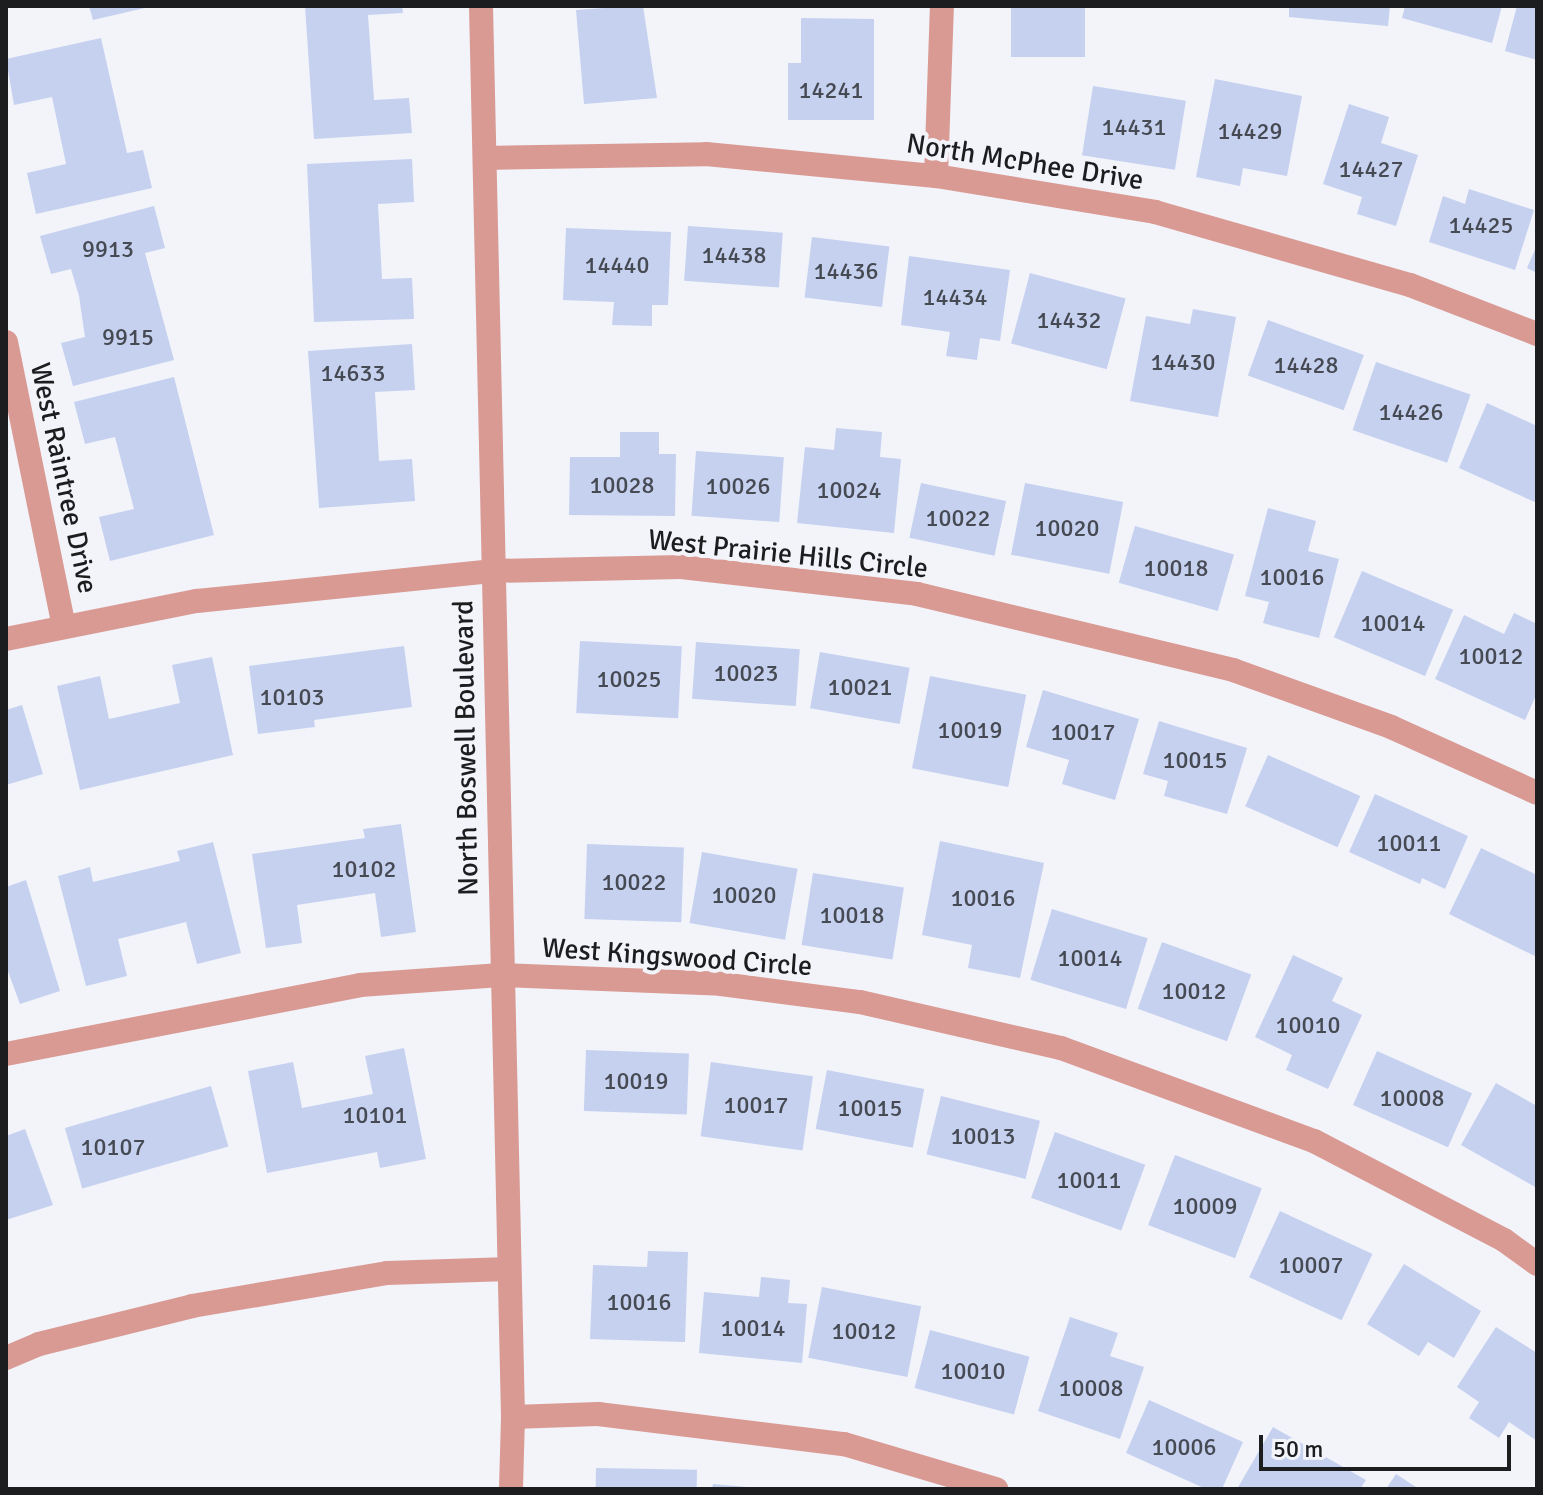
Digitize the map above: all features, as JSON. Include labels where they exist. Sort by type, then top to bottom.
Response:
[{"type":"street","name":"North Boswell Boulevard","points":[[481,6],[491,571],[513,1417],[511,1489]]},
{"type":"street","points":[[936,176],[942,6]]},
{"type":"street","name":"North McPhee Drive","points":[[485,158],[706,154],[936,176],[1155,212],[1410,285],[1537,334]]},
{"type":"street","name":"West Raintree Drive","points":[[6,342],[64,626]]},
{"type":"street","name":"West Prairie Hills Circle","points":[[6,639],[197,601],[491,571],[681,567],[917,594],[1233,670],[1391,727],[1537,793]]},
{"type":"street","name":"West Kingswood Circle","points":[[6,1054],[360,985],[501,975],[768,990],[860,1002],[1061,1048],[1314,1141],[1504,1240],[1537,1264]]},
{"type":"street","points":[[6,1358],[39,1344],[192,1306],[387,1273],[509,1269]]},
{"type":"street","points":[[513,1417],[598,1414],[844,1444],[996,1489]]},
{"type":"building","points":[[89,6],[149,6],[149,7],[93,20]]},
{"type":"building","points":[[305,6],[402,6],[403,13],[368,15],[374,100],[409,98],[412,133],[314,139]]},
{"type":"building","points":[[643,6],[657,98],[584,104],[576,10]]},
{"type":"building","points":[[1011,6],[1085,6],[1085,57],[1011,57]]},
{"type":"building","points":[[1289,6],[1390,6],[1388,26],[1289,17]]},
{"type":"building","points":[[1405,6],[1502,6],[1492,43],[1402,18]]},
{"type":"building","points":[[1517,6],[1537,6],[1537,60],[1505,51]]},
{"type":"building","points":[[801,18],[874,19],[874,120],[788,120],[788,63],[801,63]]},
{"type":"building","points":[[101,38],[127,153],[143,150],[152,188],[36,214],[27,173],[66,164],[52,97],[14,105],[6,59]]},
{"type":"building","points":[[1215,79],[1302,96],[1287,176],[1243,168],[1240,186],[1196,177]]},
{"type":"building","points":[[1093,86],[1186,101],[1175,170],[1082,155]]},
{"type":"building","points":[[1349,104],[1389,117],[1381,143],[1418,155],[1396,226],[1357,214],[1362,197],[1323,184]]},
{"type":"building","points":[[412,159],[414,202],[378,204],[382,279],[412,278],[414,319],[314,322],[307,164]]},
{"type":"building","points":[[1469,189],[1534,210],[1515,270],[1429,242],[1443,196],[1465,204]]},
{"type":"building","points":[[154,206],[165,248],[145,253],[174,360],[73,386],[61,343],[85,337],[79,296],[71,269],[51,274],[40,236]]},
{"type":"building","points":[[688,226],[783,233],[779,287],[684,281]]},
{"type":"building","points":[[566,228],[671,232],[668,305],[652,305],[652,326],[612,325],[614,302],[563,300]]},
{"type":"building","points":[[812,237],[889,247],[882,307],[805,298]]},
{"type":"building","points":[[1537,245],[1537,273],[1527,268]]},
{"type":"building","points":[[909,256],[1010,270],[1000,341],[980,338],[977,360],[946,356],[950,332],[901,325]]},
{"type":"building","points":[[1030,273],[1126,299],[1107,369],[1011,344]]},
{"type":"building","points":[[1193,309],[1236,317],[1218,417],[1130,401],[1146,316],[1190,324]]},
{"type":"building","points":[[1268,320],[1364,355],[1344,410],[1248,375]]},
{"type":"building","points":[[412,344],[415,390],[375,392],[379,461],[412,459],[415,501],[319,508],[308,351]]},
{"type":"building","points":[[1376,362],[1471,395],[1447,463],[1353,430]]},
{"type":"building","points":[[174,377],[214,535],[110,561],[99,517],[134,509],[115,437],[85,444],[74,402]]},
{"type":"building","points":[[1487,403],[1537,426],[1537,503],[1459,468]]},
{"type":"building","points":[[836,428],[882,432],[880,457],[901,459],[894,533],[797,523],[805,447],[834,450]]},
{"type":"building","points":[[620,432],[659,432],[659,454],[676,454],[675,516],[569,515],[570,457],[620,457]]},
{"type":"building","points":[[696,451],[784,457],[779,522],[691,516]]},
{"type":"building","points":[[921,483],[1006,501],[994,556],[909,538]]},
{"type":"building","points":[[1025,483],[1123,502],[1109,574],[1011,555]]},
{"type":"building","points":[[1268,508],[1316,521],[1308,551],[1339,559],[1319,638],[1263,623],[1269,602],[1245,596]]},
{"type":"building","points":[[1135,526],[1234,554],[1218,611],[1119,583]]},
{"type":"building","points":[[1362,571],[1453,610],[1425,676],[1334,637]]},
{"type":"building","points":[[1514,613],[1537,624],[1537,693],[1525,720],[1435,679],[1464,615],[1504,634]]},
{"type":"building","points":[[580,641],[682,646],[678,718],[576,713]]},
{"type":"building","points":[[696,642],[800,649],[796,706],[692,699]]},
{"type":"building","points":[[404,646],[412,707],[314,720],[315,727],[258,734],[249,666]]},
{"type":"building","points":[[820,652],[910,668],[900,724],[810,708]]},
{"type":"building","points":[[212,657],[233,755],[80,790],[57,686],[100,676],[109,719],[180,703],[172,665]]},
{"type":"building","points":[[930,676],[1026,695],[1008,787],[912,768]]},
{"type":"building","points":[[1043,690],[1139,719],[1115,800],[1062,784],[1069,760],[1026,747]]},
{"type":"building","points":[[22,705],[43,774],[6,785],[6,710]]},
{"type":"building","points":[[1159,721],[1247,748],[1227,814],[1164,796],[1168,781],[1143,774]]},
{"type":"building","points":[[1268,755],[1360,796],[1337,847],[1245,806]]},
{"type":"building","points":[[1375,794],[1468,836],[1445,889],[1422,878],[1420,884],[1349,852]]},
{"type":"building","points":[[401,824],[416,932],[381,937],[375,893],[297,905],[302,943],[266,948],[252,854],[365,838],[363,829]]},
{"type":"building","points":[[940,841],[1044,863],[1020,978],[968,968],[972,945],[922,935]]},
{"type":"building","points":[[213,842],[241,953],[197,964],[186,922],[118,939],[127,976],[86,986],[58,876],[90,867],[93,882],[180,861],[177,851]]},
{"type":"building","points":[[587,844],[684,847],[681,922],[584,919]]},
{"type":"building","points":[[1481,848],[1537,875],[1537,957],[1449,914]]},
{"type":"building","points":[[702,852],[798,869],[785,940],[689,923]]},
{"type":"building","points":[[813,873],[904,887],[892,959],[802,945]]},
{"type":"building","points":[[26,880],[60,991],[20,1004],[6,966],[6,887]]},
{"type":"building","points":[[1052,909],[1148,938],[1126,1009],[1030,980]]},
{"type":"building","points":[[1162,942],[1251,974],[1227,1041],[1138,1009]]},
{"type":"building","points":[[1293,955],[1343,978],[1332,1001],[1362,1015],[1328,1089],[1286,1070],[1292,1055],[1255,1037]]},
{"type":"building","points":[[404,1048],[426,1159],[380,1168],[377,1152],[267,1173],[248,1071],[293,1062],[302,1108],[373,1094],[365,1056]]},
{"type":"building","points":[[586,1050],[689,1054],[687,1115],[584,1111]]},
{"type":"building","points":[[1377,1051],[1472,1093],[1448,1147],[1353,1105]]},
{"type":"building","points":[[711,1062],[813,1076],[803,1151],[701,1136]]},
{"type":"building","points":[[827,1070],[924,1089],[913,1148],[816,1129]]},
{"type":"building","points":[[1496,1083],[1537,1106],[1537,1188],[1461,1145]]},
{"type":"building","points":[[211,1086],[228,1147],[82,1188],[65,1128]]},
{"type":"building","points":[[941,1096],[1040,1121],[1025,1179],[926,1154]]},
{"type":"building","points":[[25,1129],[53,1205],[6,1220],[6,1136]]},
{"type":"building","points":[[1055,1132],[1145,1165],[1121,1231],[1031,1198]]},
{"type":"building","points":[[1175,1155],[1262,1188],[1235,1258],[1148,1225]]},
{"type":"building","points":[[1280,1211],[1372,1254],[1342,1320],[1249,1277]]},
{"type":"building","points":[[648,1251],[688,1252],[685,1342],[590,1339],[593,1265],[647,1267]]},
{"type":"building","points":[[1404,1264],[1481,1311],[1454,1358],[1428,1342],[1419,1356],[1367,1324]]},
{"type":"building","points":[[761,1277],[790,1280],[788,1303],[807,1304],[802,1363],[699,1353],[704,1292],[759,1297]]},
{"type":"building","points":[[822,1287],[921,1306],[907,1377],[808,1358]]},
{"type":"building","points":[[1070,1317],[1118,1333],[1110,1356],[1144,1367],[1120,1439],[1038,1411]]},
{"type":"building","points":[[1496,1327],[1537,1353],[1537,1441],[1509,1422],[1499,1438],[1469,1418],[1479,1402],[1457,1387]]},
{"type":"building","points":[[930,1330],[1029,1357],[1014,1415],[914,1388]]},
{"type":"building","points":[[1149,1400],[1243,1442],[1222,1489],[1206,1489],[1126,1453]]},
{"type":"building","points":[[1273,1427],[1366,1480],[1360,1489],[1237,1489]]},
{"type":"building","points":[[596,1468],[697,1470],[697,1489],[596,1489]]},
{"type":"building","points":[[1396,1474],[1419,1489],[1386,1489]]},
{"type":"building","points":[[713,1484],[747,1487],[747,1489],[712,1489]]}]
